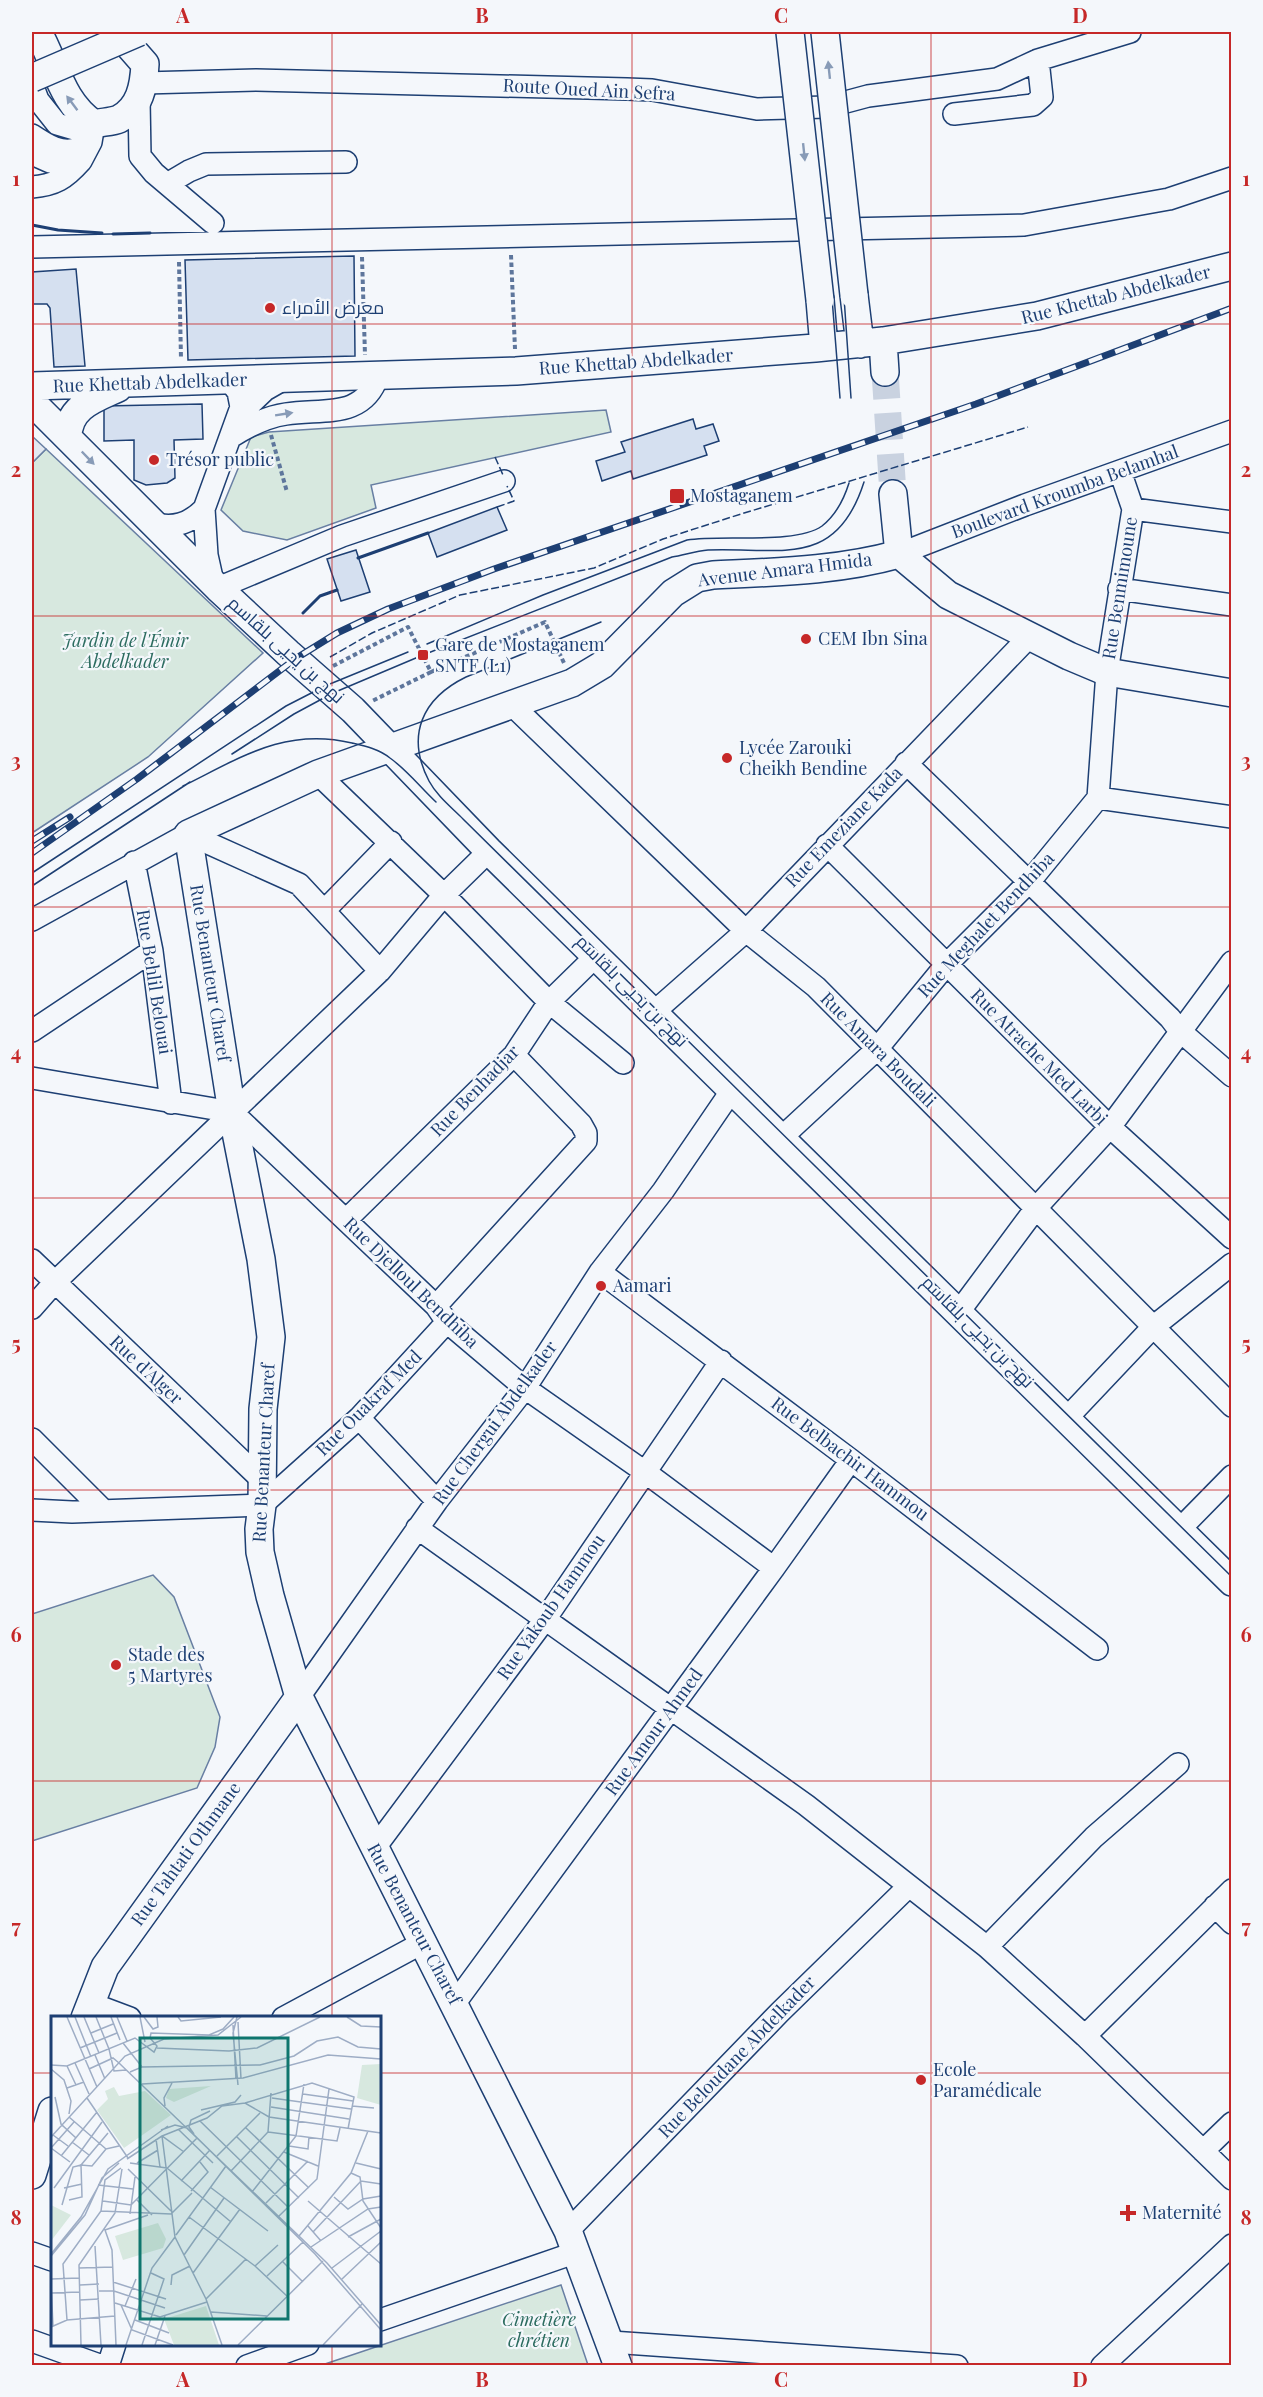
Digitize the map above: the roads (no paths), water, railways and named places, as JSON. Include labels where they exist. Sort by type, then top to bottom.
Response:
[{"type":"main road","points":[[39,32],[68,100],[83,116],[84,149]]},
{"type":"main road","points":[[84,149],[119,118],[141,92],[145,64],[117,32]]},
{"type":"main road","points":[[32,78],[140,32]]},
{"type":"main road","points":[[790,32],[824,347]]},
{"type":"main road","points":[[825,32],[855,295],[885,372]]},
{"type":"main road","name":"Rue Khettab Abdelkader","points":[[32,386],[516,371],[872,343],[1037,316],[1232,266]]},
{"type":"main road","points":[[68,437],[71,418],[79,408],[88,401],[130,383]]},
{"type":"main road","name":"نهج بن يحيى بلقاسم","points":[[32,402],[215,585],[353,710],[489,851],[1232,1582]]},
{"type":"main road","points":[[893,494],[899,554],[948,595],[1069,656],[1107,672],[1232,693]]},
{"type":"main road","name":"Avenue Amara Hmida","points":[[390,748],[513,706],[572,683],[602,665],[673,593],[697,578],[713,575],[820,570],[899,554]]},
{"type":"main road","points":[[188,834],[318,774],[390,748]]},
{"type":"main road","name":"Rue Benanteur Charef","points":[[188,834],[232,1112],[261,1259],[271,1336],[263,1408],[259,1529],[260,1552],[270,1596],[299,1697],[374,1849],[455,2003],[572,2241],[615,2354]]},
{"type":"main road","name":"Rue Tahtati Othmane","points":[[88,2010],[105,1967],[299,1697]]},
{"type":"main road","points":[[38,2165],[51,2115]]},
{"type":"street","name":"Route Oued Ain Sefra","points":[[141,92],[256,80],[627,89],[652,90],[757,109],[796,109],[827,107],[868,96],[997,80],[1038,60],[1131,32]]},
{"type":"street","points":[[954,114],[1033,105],[1042,97],[1038,60]]},
{"type":"street","points":[[32,84],[38,100],[57,124],[81,131],[84,149]]},
{"type":"street","points":[[141,92],[140,156],[154,173],[213,223]]},
{"type":"street","points":[[32,135],[50,146],[70,152],[84,149]]},
{"type":"street","points":[[32,154],[50,162],[84,149]]},
{"type":"street","points":[[32,175],[84,149]]},
{"type":"street","points":[[32,187],[50,186],[84,149]]},
{"type":"street","points":[[167,184],[206,164],[346,162]]},
{"type":"street","points":[[32,247],[1024,225],[1170,199],[1232,177]]},
{"type":"street","points":[[231,437],[266,419],[288,413],[336,411],[352,406],[369,393],[371,376]]},
{"type":"street","points":[[240,414],[266,390],[286,378]]},
{"type":"street","points":[[229,380],[241,399],[240,414],[204,509],[207,555],[215,585],[342,536],[504,481]]},
{"type":"street","name":"Boulevard Kroumba Belamhal","points":[[899,554],[1232,431]]},
{"type":"street","name":"Rue Benmimoune","points":[[1107,672],[1133,509],[1120,471]]},
{"type":"street","points":[[152,523],[175,526],[196,517],[204,509]]},
{"type":"street","points":[[1133,509],[1232,522]]},
{"type":"street","points":[[1119,589],[1232,605]]},
{"type":"street","name":"Rue Emeziane Kada","points":[[654,1012],[746,931],[1030,636]]},
{"type":"street","points":[[1107,672],[1098,798],[1232,818]]},
{"type":"street","name":"Rue Amara Boudali","points":[[513,706],[746,931],[816,987],[876,1050],[1232,1406]]},
{"type":"street","points":[[906,763],[1030,881],[1170,1018],[1180,1031],[1232,1076]]},
{"type":"street","points":[[318,774],[444,895],[549,1002],[623,1063]]},
{"type":"street","name":"Rue Meghalet Bendhiba","points":[[781,1138],[876,1050],[946,965],[1030,881],[1098,798]]},
{"type":"street","points":[[32,920],[188,834],[299,884],[380,971]]},
{"type":"street","points":[[324,911],[390,842]]},
{"type":"street","name":"Rue Atrache Med Larbi","points":[[828,845],[1110,1127],[1232,1238]]},
{"type":"street","points":[[32,1308],[54,1283],[380,971],[444,895],[489,851]]},
{"type":"street","name":"Rue Behlil Belouai","points":[[134,862],[152,951],[171,1103]]},
{"type":"street","points":[[32,1031],[152,951]]},
{"type":"street","name":"Rue Benhadjar","points":[[346,1220],[514,1055],[549,1002],[596,956]]},
{"type":"street","points":[[958,1313],[1036,1208],[1110,1127],[1180,1031],[1229,969]]},
{"type":"street","name":"Rue Ouakraf Med","points":[[262,1492],[359,1418],[441,1314],[586,1142],[586,1133],[581,1124],[514,1055]]},
{"type":"street","points":[[32,1078],[232,1112]]},
{"type":"street","name":"Rue Chergui Abdelkader","points":[[299,1697],[417,1528],[525,1388],[600,1272],[663,1191],[732,1090]]},
{"type":"street","name":"Rue Djelloul Bendhiba","points":[[232,1112],[441,1314],[525,1388],[645,1472],[774,1568]]},
{"type":"street","name":"Rue d'Alger","points":[[32,1260],[262,1492]]},
{"type":"street","points":[[1066,1419],[1153,1327],[1232,1264]]},
{"type":"street","name":"Rue Belbachir Hammou","points":[[600,1272],[721,1361],[1097,1649]]},
{"type":"street","name":"Rue Yakoub Hammou","points":[[374,1849],[546,1618],[721,1361]]},
{"type":"street","points":[[359,1418],[437,1501]]},
{"type":"street","points":[[32,1440],[104,1511]]},
{"type":"street","name":"Rue Amour Ahmed","points":[[455,2003],[851,1460]]},
{"type":"street","points":[[1179,1530],[1232,1476]]},
{"type":"street","points":[[32,1510],[104,1511],[262,1492]]},
{"type":"street","points":[[32,1526],[72,1512]]},
{"type":"street","points":[[417,1528],[806,1805],[987,1947],[1085,2036],[1232,2179]]},
{"type":"street","points":[[987,1947],[1094,1838],[1178,1764]]},
{"type":"street","name":"Rue Beloudane Abdelkader","points":[[381,2320],[572,2241],[780,2012],[909,1886]]},
{"type":"street","points":[[1085,2036],[1232,1890]]},
{"type":"street","points":[[1215,1906],[1232,1923]]},
{"type":"street","points":[[287,2016],[424,1942]]},
{"type":"street","points":[[88,2010],[120,2016]]},
{"type":"street","points":[[1203,2151],[1232,2123]]},
{"type":"street","points":[[1102,2366],[1232,2245]]},
{"type":"street","points":[[32,2253],[51,2260]]},
{"type":"street","points":[[32,2341],[102,2366]]},
{"type":"street","points":[[108,2366],[114,2346]]},
{"type":"street","points":[[247,2366],[302,2346]]},
{"type":"street","points":[[615,2354],[957,2366]]},
{"type":"tunnel","points":[[885,372],[893,494]]},
{"type":"tram line","points":[[802,32],[832,298],[840,398]]},
{"type":"tram line","points":[[813,32],[844,297],[851,398]]},
{"type":"tram line","points":[[232,754],[294,714],[333,693],[672,557],[708,550],[802,548],[821,541],[838,529],[852,510],[864,482]]},
{"type":"tram line","points":[[427,644],[543,595],[687,540],[777,537],[810,532],[822,526],[835,512],[849,483]]},
{"type":"tram line","points":[[601,622],[466,677],[439,696],[429,707],[422,720],[419,733],[422,764],[432,786],[449,806],[1232,1577]]},
{"type":"tram line","points":[[32,873],[286,706],[325,686],[408,652]]},
{"type":"tram line","points":[[183,786],[264,748],[305,739],[328,739],[362,745],[381,752],[402,768],[436,802]]},
{"type":"tram line","points":[[32,886],[190,782]]},
{"type":"railway","points":[[32,853],[137,779],[295,659],[337,633],[388,609],[494,569],[976,404],[1232,308]]},
{"type":"railway","points":[[32,841],[70,817]]},
{"type":"place","name":"معرض الأمراء","points":[[270,308]]},
{"type":"place","name":"Trésor public","points":[[154,460]]},
{"type":"place","name":"Mostaganem","points":[[677,496]]},
{"type":"place","name":"CEM Ibn Sina","points":[[806,639]]},
{"type":"place","name":"Gare de Mostaganem SNTF (L1)","points":[[423,655]]},
{"type":"place","name":"Lycée Zarouki Cheikh Bendine","points":[[727,758]]},
{"type":"place","name":"Aamari","points":[[601,1286]]},
{"type":"place","name":"Stade des 5 Martyres","points":[[116,1665]]},
{"type":"place","name":"Ecole Paramédicale","points":[[921,2080]]},
{"type":"place","name":"Maternité","points":[[1128,2213]]},
{"type":"park label","name":"Jardin de l'Émir Abdelkader","points":[[125,651]]},
{"type":"park label","name":"Cimetière chrétien","points":[[539,2330]]}]
